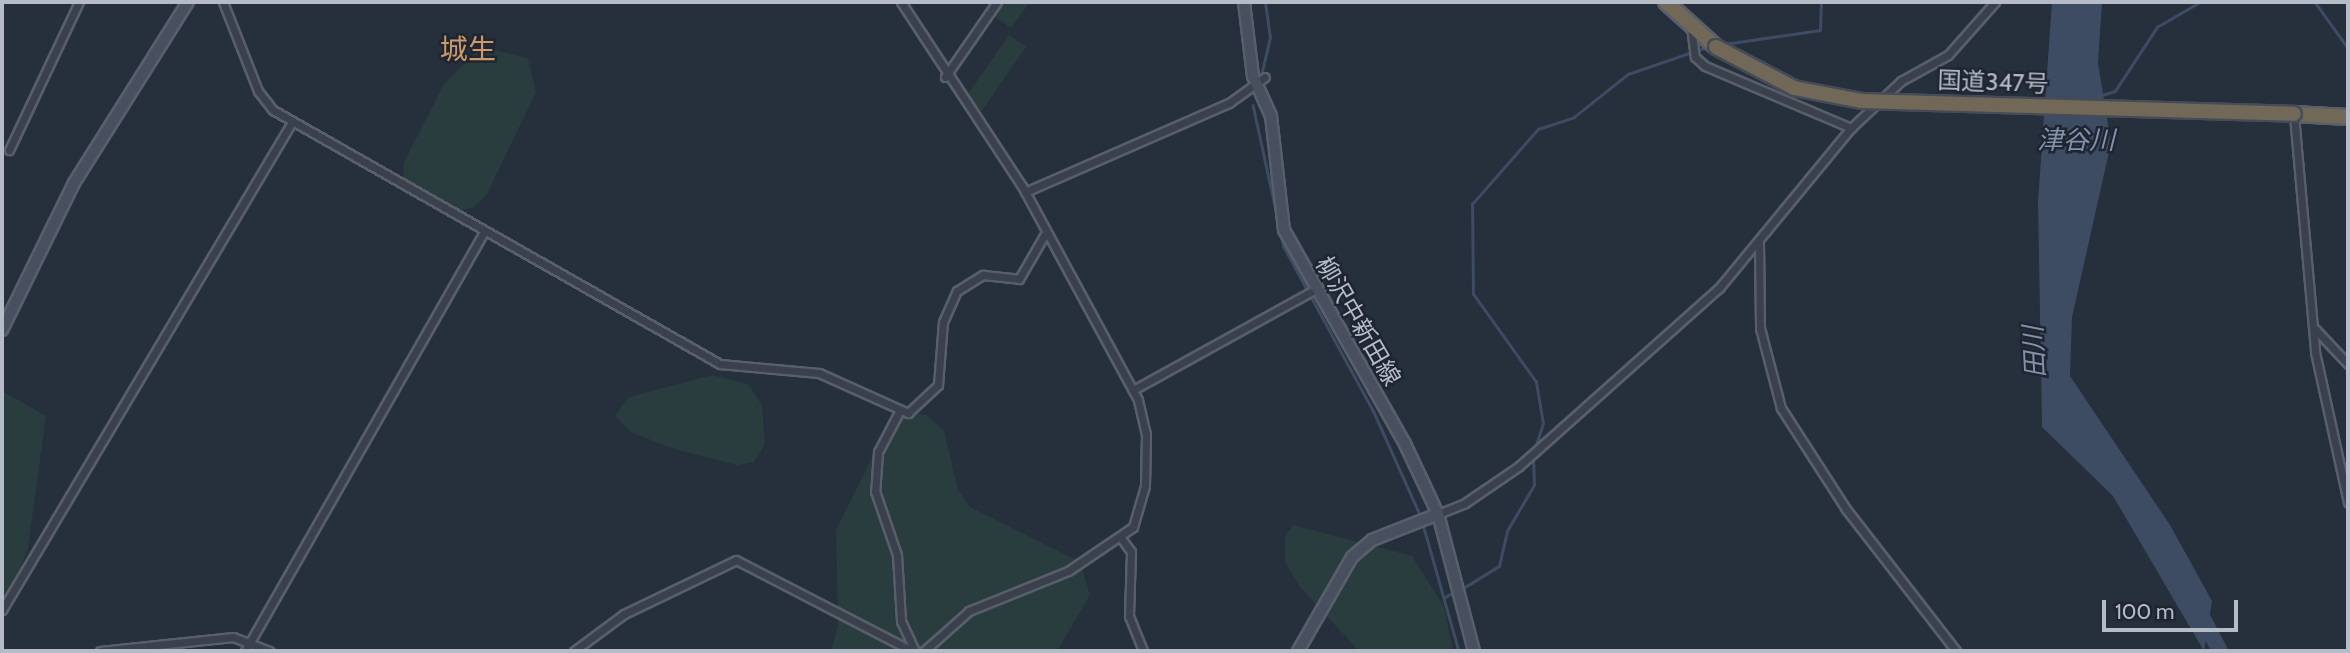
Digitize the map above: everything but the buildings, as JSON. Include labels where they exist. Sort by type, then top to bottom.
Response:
[{"type":"highway","name":"国道347号","points":[[1666,2],[1716,47],[1794,88],[1861,101],[2348,117]]},
{"type":"main road","points":[[2,330],[74,183],[188,2]]},
{"type":"main road","name":"柳沢中新田線","points":[[1244,2],[1260,80],[1271,116],[1284,230],[1314,290],[1405,443],[1457,578],[1474,651]]},
{"type":"main road","points":[[1298,651],[1352,557],[1372,540],[1433,516]]},
{"type":"street","points":[[9,150],[79,2]]},
{"type":"street","points":[[223,2],[263,101],[292,122],[703,356],[744,367],[819,373],[899,412],[914,410],[938,386],[943,322],[957,292],[983,275],[1019,279],[1045,234]]},
{"type":"street","points":[[901,2],[945,77],[1025,192],[1045,234],[1133,390],[1146,434],[1145,486],[1140,513],[1121,538],[1068,571],[969,611],[924,651]]},
{"type":"street","points":[[945,77],[997,2]]},
{"type":"street","points":[[1433,516],[1465,503],[1519,467],[1719,288],[1759,243],[1851,128],[1901,81],[1948,55],[1995,2]]},
{"type":"street","points":[[1691,26],[1690,41],[1695,57],[1732,82],[1851,128]]},
{"type":"street","points":[[1025,192],[1229,103],[1260,80]]},
{"type":"street","points":[[2294,114],[2325,412],[2348,502]]},
{"type":"street","points":[[2,610],[292,122]]},
{"type":"street","points":[[245,651],[484,232]]},
{"type":"street","points":[[1759,243],[1760,328],[1781,408],[1846,509],[1956,651]]},
{"type":"street","points":[[1133,390],[1314,290]]},
{"type":"street","points":[[2315,328],[2348,364]]},
{"type":"street","points":[[899,412],[878,452],[875,491],[897,555],[901,621],[914,651]]},
{"type":"street","points":[[1121,538],[1131,552],[1129,616],[1143,651]]},
{"type":"street","points":[[574,651],[624,614],[736,560],[914,651]]},
{"type":"street","points":[[100,651],[216,637],[251,641],[269,651]]},
{"type":"shaded area","points":[[1000,2],[1030,2],[1011,28],[991,14]]},
{"type":"shaded area","points":[[1009,35],[1026,47],[981,111],[964,99]]},
{"type":"shaded area","points":[[481,47],[528,58],[536,92],[487,194],[474,207],[446,215],[415,195],[403,179],[404,162],[444,84]]},
{"type":"shaded area","points":[[712,375],[748,384],[762,405],[765,443],[754,462],[737,465],[674,449],[630,432],[615,415],[629,397]]},
{"type":"shaded area","points":[[2,391],[46,416],[28,548],[2,616]]},
{"type":"shaded area","points":[[901,411],[927,415],[944,431],[958,490],[970,507],[1080,562],[1090,595],[1057,651],[831,651],[838,626],[836,530],[892,418]]},
{"type":"shaded area","points":[[1293,525],[1412,556],[1444,606],[1453,651],[1359,651],[1300,587],[1285,562],[1285,537]]},
{"type":"water","name":"津谷川","points":[[2052,2],[2102,2],[2098,63],[2111,143],[2072,317],[2070,376],[2170,525],[2212,601],[2204,651],[2113,496],[2042,427],[2038,202]]},
{"type":"waterway","points":[[1261,76],[1270,38],[1265,2]]},
{"type":"waterway","points":[[1724,44],[1820,30],[1821,2]]},
{"type":"waterway","points":[[2102,95],[2115,91],[2157,27],[2200,2]]},
{"type":"waterway","points":[[2315,2],[2348,48]]},
{"type":"waterway","points":[[1535,448],[1543,424],[1536,382],[1473,294],[1472,204],[1538,129],[1574,117],[1628,74],[1707,47]]},
{"type":"waterway","points":[[1253,105],[1284,247],[1373,410],[1421,517]]},
{"type":"waterway","points":[[1460,590],[1499,566],[1507,531],[1534,485],[1533,458]]},
{"type":"waterway","points":[[1423,524],[1459,651]]},
{"type":"waterway","points":[[1445,597],[1454,592]]},
{"type":"waterway","name":"田川","points":[[2198,609],[2220,651]]},
{"type":"district","name":"城生","points":[[468,49]]}]
